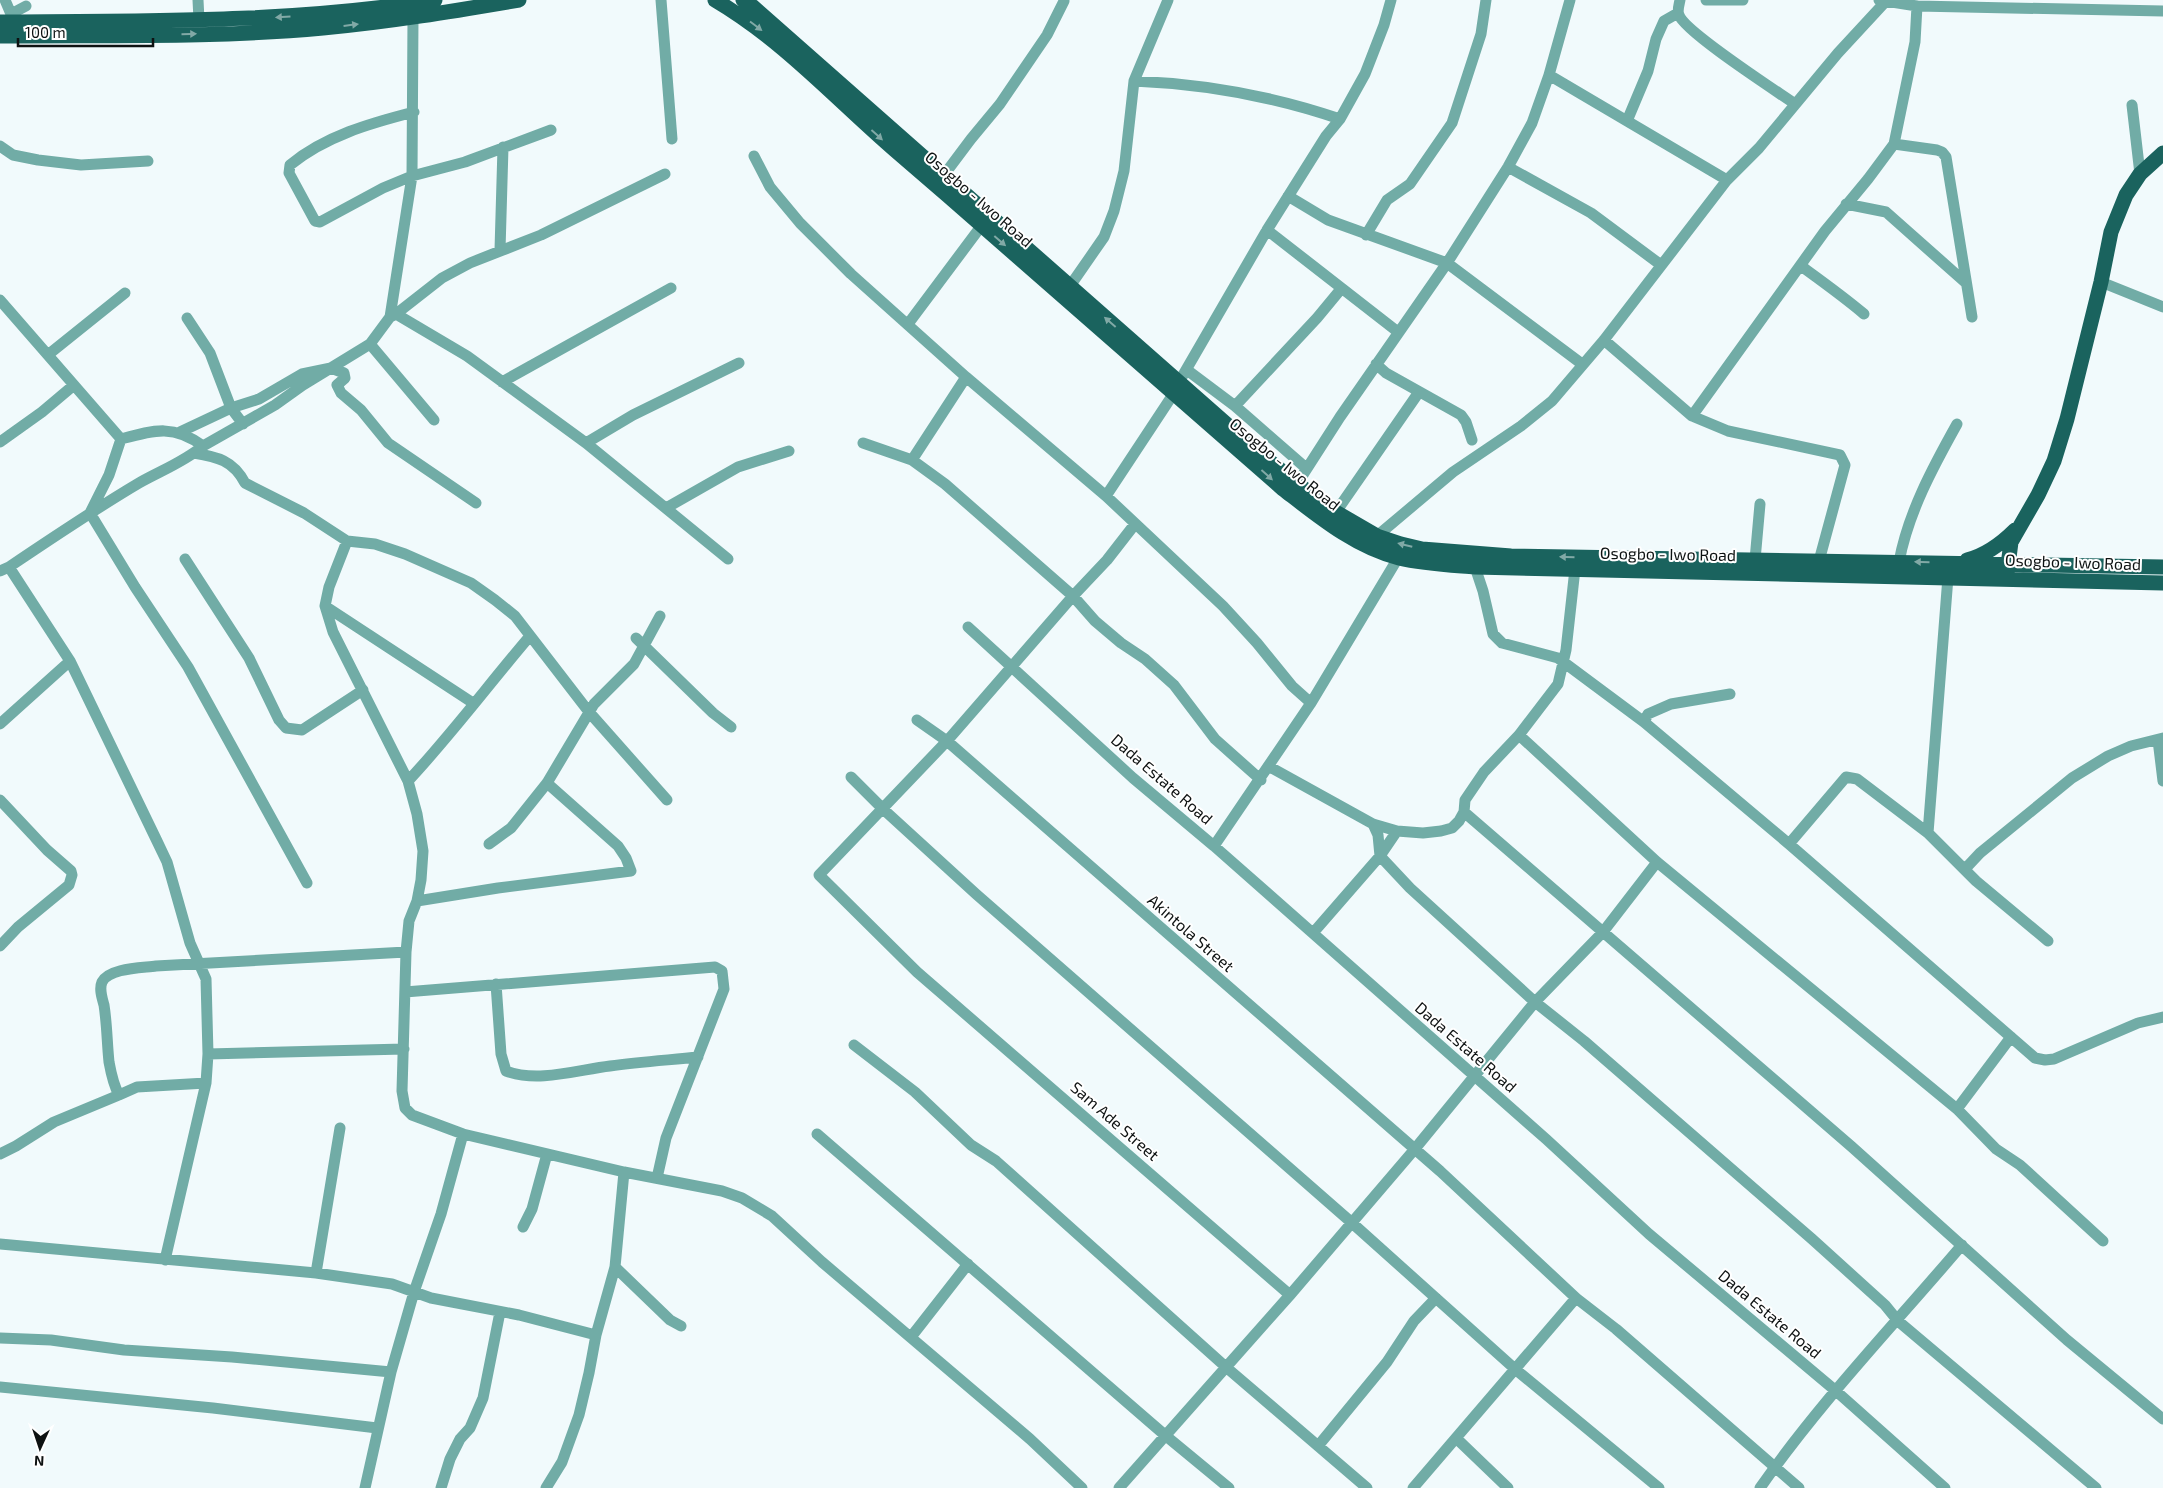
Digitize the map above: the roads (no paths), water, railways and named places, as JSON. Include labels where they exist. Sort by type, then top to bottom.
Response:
[{"type":"main road","points":[[0,36],[234,33],[322,28],[414,7],[435,0]]},
{"type":"main road","points":[[0,22],[30,7],[199,20],[322,14],[519,0]]},
{"type":"main road","name":"Osogbo - Iwo Road","points":[[715,0],[744,17],[768,35],[887,144],[982,225],[1180,382],[1283,489],[1320,518],[1350,537],[1383,553],[1398,558],[1475,567],[1575,569],[2007,571],[2163,567]]},
{"type":"main road","name":"Osogbo - Iwo Road","points":[[750,2],[944,175],[1297,484],[1336,512],[1377,536],[1422,549],[1468,554],[1899,562],[1951,570]]},
{"type":"main road","points":[[2007,571],[2011,542],[2054,461],[2067,419],[2101,282],[2111,232],[2126,196],[2140,174],[2163,153]]},
{"type":"main road","points":[[1951,570],[1984,553],[2005,539],[2018,527]]},
{"type":"main road","name":"Osogbo - Iwo Road","points":[[2007,571],[2163,583]]},
{"type":"street","points":[[5,0],[11,14],[30,7]]},
{"type":"street","points":[[198,0],[199,20]]},
{"type":"street","points":[[661,0],[672,139]]},
{"type":"street","points":[[944,175],[1000,104],[1047,35],[1063,0]]},
{"type":"street","points":[[1070,286],[1104,237],[1114,211],[1124,171],[1134,81],[1168,0]]},
{"type":"street","points":[[1106,496],[1180,382],[1288,196],[1326,136],[1340,119],[1364,74],[1384,25],[1391,0]]},
{"type":"street","points":[[1366,235],[1386,200],[1410,184],[1452,123],[1481,34],[1486,0]]},
{"type":"street","points":[[1297,484],[1376,364],[1447,264],[1508,167],[1532,123],[1550,75],[1570,0]]},
{"type":"street","points":[[1680,0],[1678,13],[1683,21],[1702,38],[1795,104]]},
{"type":"street","points":[[1706,0],[1743,0]]},
{"type":"street","points":[[1377,536],[1454,472],[1552,401],[1604,340],[1727,180],[1759,148],[1883,1],[1918,6],[2112,5],[2163,11]]},
{"type":"street","points":[[1692,416],[1783,287],[1894,144],[1915,42],[1918,6]]},
{"type":"street","points":[[393,315],[412,176],[414,7]]},
{"type":"street","points":[[1627,121],[1648,71],[1656,39],[1664,21],[1678,13]]},
{"type":"street","points":[[1550,75],[1727,180]]},
{"type":"street","points":[[1134,81],[1231,91],[1307,108],[1340,119]]},
{"type":"street","points":[[2132,105],[2140,174]]},
{"type":"street","points":[[414,112],[354,130],[328,142],[290,165],[289,173],[317,222],[383,188],[412,176],[465,162],[551,130]]},
{"type":"street","points":[[1894,144],[1937,150],[1946,157],[1972,317]]},
{"type":"street","points":[[0,146],[13,156],[81,165],[148,161]]},
{"type":"street","points":[[500,250],[503,148]]},
{"type":"street","points":[[754,156],[770,187],[800,223],[851,274],[966,377],[1106,496],[1223,606],[1257,643],[1292,686],[1312,703]]},
{"type":"street","points":[[1508,167],[1591,213],[1660,265]]},
{"type":"street","points":[[165,1260],[206,1083],[208,1054],[206,979],[198,964],[167,862],[70,661],[5,569],[90,513],[243,424],[370,344],[393,315],[442,278],[500,250],[541,235],[665,174]]},
{"type":"street","points":[[1288,196],[1328,220],[1447,264],[1582,364]]},
{"type":"street","points":[[1846,204],[1886,212],[1966,283]]},
{"type":"street","points":[[908,324],[982,225]]},
{"type":"street","points":[[1267,230],[1398,332]]},
{"type":"street","points":[[1801,266],[1833,290],[1840,293],[1864,314]]},
{"type":"street","points":[[2101,282],[2163,308]]},
{"type":"street","points":[[502,382],[672,288]]},
{"type":"street","points":[[1235,406],[1317,318],[1341,289]]},
{"type":"street","points":[[48,354],[125,293]]},
{"type":"street","points":[[0,300],[121,439]]},
{"type":"street","points":[[393,315],[468,356],[586,443],[728,559]]},
{"type":"street","points":[[187,318],[210,353],[231,408],[243,424]]},
{"type":"street","points":[[1604,340],[1692,416],[1728,430],[1840,454],[1845,465],[1819,561]]},
{"type":"street","points":[[370,344],[434,420]]},
{"type":"street","points":[[586,443],[633,416],[739,363]]},
{"type":"street","points":[[1376,364],[1386,373],[1461,415],[1466,422],[1472,440]]},
{"type":"street","points":[[121,439],[152,431],[180,432],[231,408],[258,399],[302,374],[331,368],[344,373],[345,378],[338,385],[341,393],[361,410],[388,443],[476,503]]},
{"type":"street","points":[[912,460],[966,377]]},
{"type":"street","points":[[1180,382],[1235,406],[1306,468]]},
{"type":"street","points":[[0,442],[42,412],[74,385]]},
{"type":"street","points":[[1336,512],[1420,392]]},
{"type":"street","points":[[1899,562],[1902,545],[1930,474],[1956,424]]},
{"type":"street","points":[[180,432],[198,450],[219,457],[240,475],[245,483],[304,513],[347,541],[375,544],[405,554],[471,583],[515,616],[589,712],[667,800]]},
{"type":"street","points":[[90,513],[110,474],[121,439]]},
{"type":"street","points":[[214,440],[219,457]]},
{"type":"street","points":[[863,443],[912,460],[945,484],[1073,596],[1095,621],[1121,643],[1145,659],[1174,685],[1215,739],[1261,780]]},
{"type":"street","points":[[666,508],[738,467],[789,451]]},
{"type":"street","points":[[1755,560],[1760,504]]},
{"type":"street","points":[[90,513],[136,588],[188,666],[307,883]]},
{"type":"street","points":[[883,809],[947,741],[1073,596],[1107,560],[1135,524]]},
{"type":"street","points":[[347,541],[325,606],[333,632],[408,781],[417,814],[423,851],[417,901],[409,920],[406,952],[402,1091],[405,1108],[412,1115],[463,1134],[624,1172],[722,1191],[742,1198],[772,1216],[822,1262],[1030,1439],[1082,1488]]},
{"type":"street","points":[[1214,846],[1270,767],[1312,703],[1398,558]]},
{"type":"street","points":[[185,559],[249,658],[279,720],[286,728],[302,730],[362,690]]},
{"type":"street","points":[[1475,567],[1484,591],[1496,640],[1558,658],[1644,722],[1789,844],[2035,1058],[2054,1059],[2138,1022],[2163,1017]]},
{"type":"street","points":[[1270,767],[1373,824],[1397,831],[1423,833],[1441,832],[1452,828],[1459,822],[1464,812],[1465,800],[1484,772],[1519,735],[1558,684],[1564,662],[1575,569]]},
{"type":"street","points":[[1928,833],[1951,570]]},
{"type":"street","points":[[325,606],[473,703]]},
{"type":"street","points":[[489,844],[511,828],[547,783],[594,704],[634,664],[640,642],[660,616]]},
{"type":"street","name":"Dada Estate Road","points":[[968,627],[1133,778],[1313,933],[1546,1139],[1649,1234],[1836,1392],[1945,1488]]},
{"type":"street","points":[[408,781],[442,744],[473,703],[530,636]]},
{"type":"street","points":[[640,642],[713,713],[732,727]]},
{"type":"street","points":[[0,724],[70,661]]},
{"type":"street","points":[[1644,722],[1648,714],[1671,704],[1730,694]]},
{"type":"street","name":"Akintola Street","points":[[917,720],[947,741],[1440,1171],[1576,1298],[1616,1329],[1776,1466],[1799,1488]]},
{"type":"street","points":[[1519,735],[1657,862],[1957,1109],[1996,1149],[2020,1165],[2103,1241]]},
{"type":"street","points":[[1965,869],[1980,853],[2072,778],[2131,746],[2160,739],[2163,780]]},
{"type":"street","points":[[851,777],[883,809],[990,907],[1351,1222],[1515,1369],[1658,1488]]},
{"type":"street","points":[[1789,844],[1846,777],[1857,779],[1928,833],[1997,900],[2048,941]]},
{"type":"street","points":[[417,901],[498,888],[631,872],[626,858],[618,846],[547,783]]},
{"type":"street","points":[[0,801],[47,850],[71,871],[72,875],[69,885],[18,927],[0,946]]},
{"type":"street","name":"Sam Ade Street","points":[[883,809],[819,875],[917,972],[1290,1295]]},
{"type":"street","points":[[1464,812],[1962,1245],[2067,1340],[2163,1419]]},
{"type":"street","points":[[1373,824],[1378,835],[1380,856],[1410,888],[1535,1002],[1591,1047],[1885,1304],[1898,1321],[2096,1488]]},
{"type":"street","points":[[1313,933],[1380,856],[1397,831]]},
{"type":"street","points":[[1119,1488],[1290,1295],[1414,1150],[1535,1002],[1603,932],[1657,862]]},
{"type":"street","points":[[119,1095],[110,1063],[101,989],[102,982],[109,976],[122,971],[198,964],[406,952]]},
{"type":"street","points":[[405,992],[715,967],[722,971],[724,989],[666,1138],[657,1178]]},
{"type":"street","points":[[496,984],[501,1054],[506,1071],[514,1074],[532,1076],[566,1073],[610,1066],[698,1057]]},
{"type":"street","points":[[1957,1109],[2010,1037]]},
{"type":"street","points":[[854,1045],[915,1092],[971,1145],[996,1161],[1227,1368],[1367,1488]]},
{"type":"street","points":[[208,1054],[404,1049]]},
{"type":"street","points":[[0,1154],[54,1122],[136,1087],[206,1083]]},
{"type":"street","points":[[316,1273],[340,1128]]},
{"type":"street","points":[[365,1488],[391,1372],[414,1292],[441,1214],[463,1134]]},
{"type":"street","points":[[817,1134],[1166,1436],[1229,1488]]},
{"type":"street","points":[[523,1228],[532,1209],[547,1154]]},
{"type":"street","points":[[546,1488],[562,1462],[579,1415],[596,1335],[615,1267],[624,1172]]},
{"type":"street","points":[[0,1244],[316,1273],[392,1284],[431,1298],[519,1315],[596,1335]]},
{"type":"street","points":[[1760,1488],[1836,1392],[1962,1245]]},
{"type":"street","points":[[911,1336],[968,1264]]},
{"type":"street","points":[[615,1267],[670,1320],[681,1326]]},
{"type":"street","points":[[1318,1446],[1387,1362],[1414,1321],[1436,1298]]},
{"type":"street","points":[[1413,1488],[1576,1298]]},
{"type":"street","points":[[441,1488],[450,1459],[460,1439],[470,1428],[482,1398],[500,1312]]},
{"type":"street","points":[[0,1338],[51,1340],[124,1350],[232,1357],[391,1372]]},
{"type":"street","points":[[0,1387],[213,1408],[377,1428]]},
{"type":"street","points":[[1456,1438],[1508,1488]]}]
